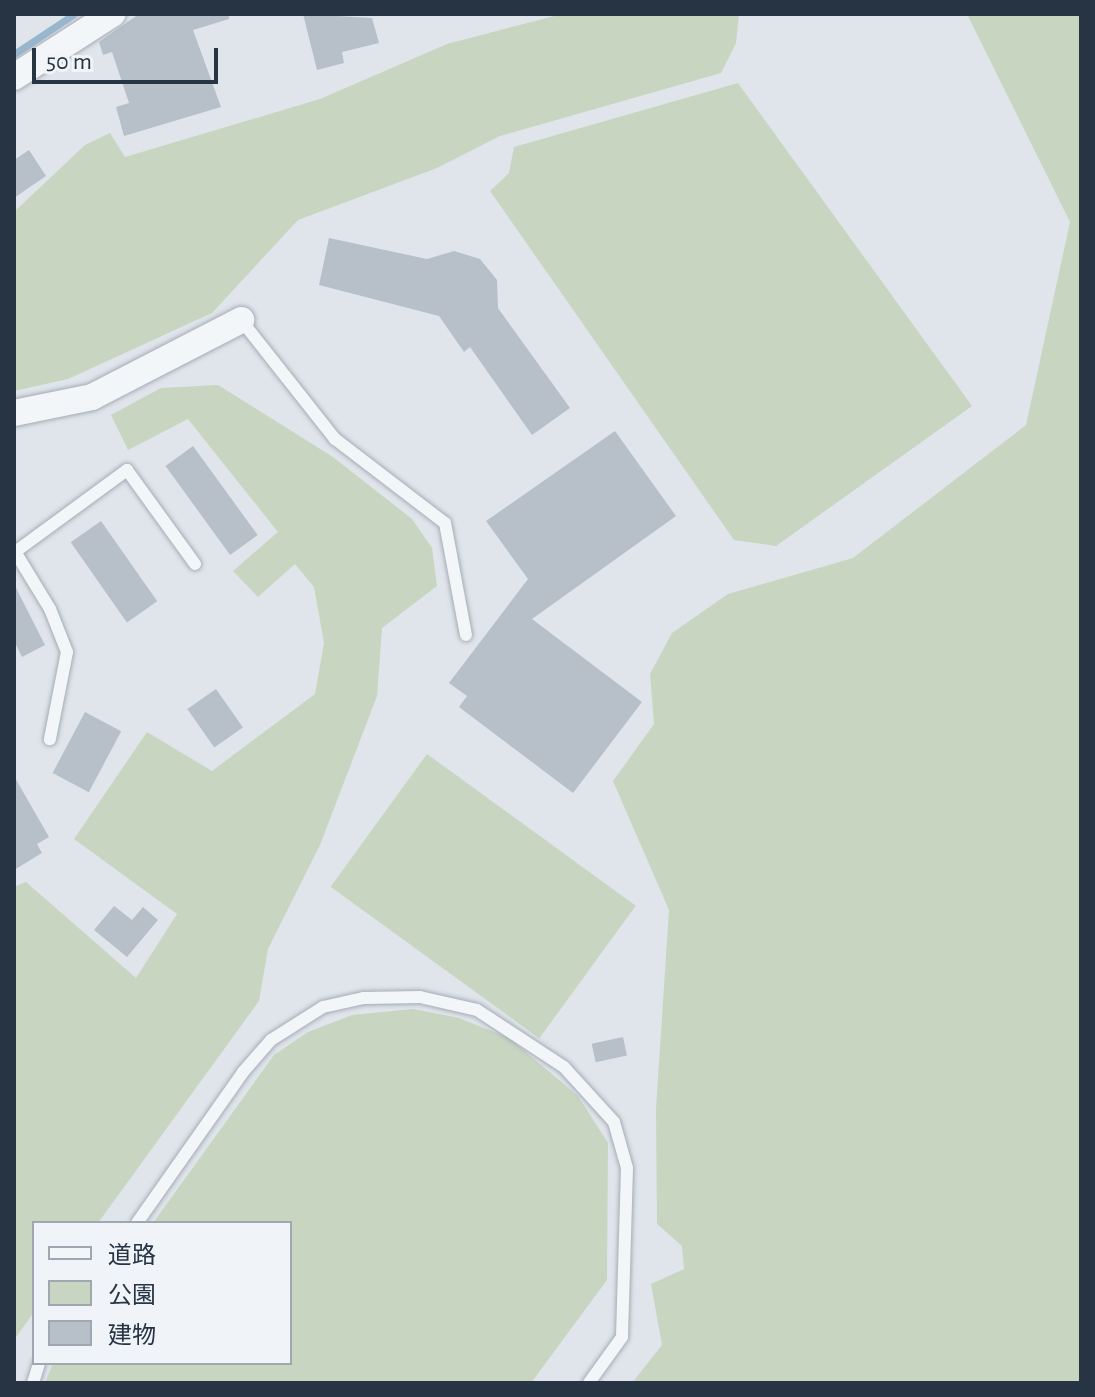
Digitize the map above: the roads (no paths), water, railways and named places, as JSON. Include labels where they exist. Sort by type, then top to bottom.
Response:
[{"type":"street","points":[[14,77],[112,14]]},
{"type":"street","points":[[14,413],[92,397],[241,320]]},
{"type":"lane","points":[[241,320],[335,439],[445,523],[466,635]]},
{"type":"lane","points":[[50,739],[67,652],[50,609],[15,551],[127,470],[195,564]]},
{"type":"lane","points":[[138,1221],[243,1072],[271,1040],[323,1007],[364,998],[420,997],[477,1010],[564,1067],[614,1122],[627,1168],[622,1337],[589,1383]]},
{"type":"waterway","points":[[14,54],[74,14]]}]
